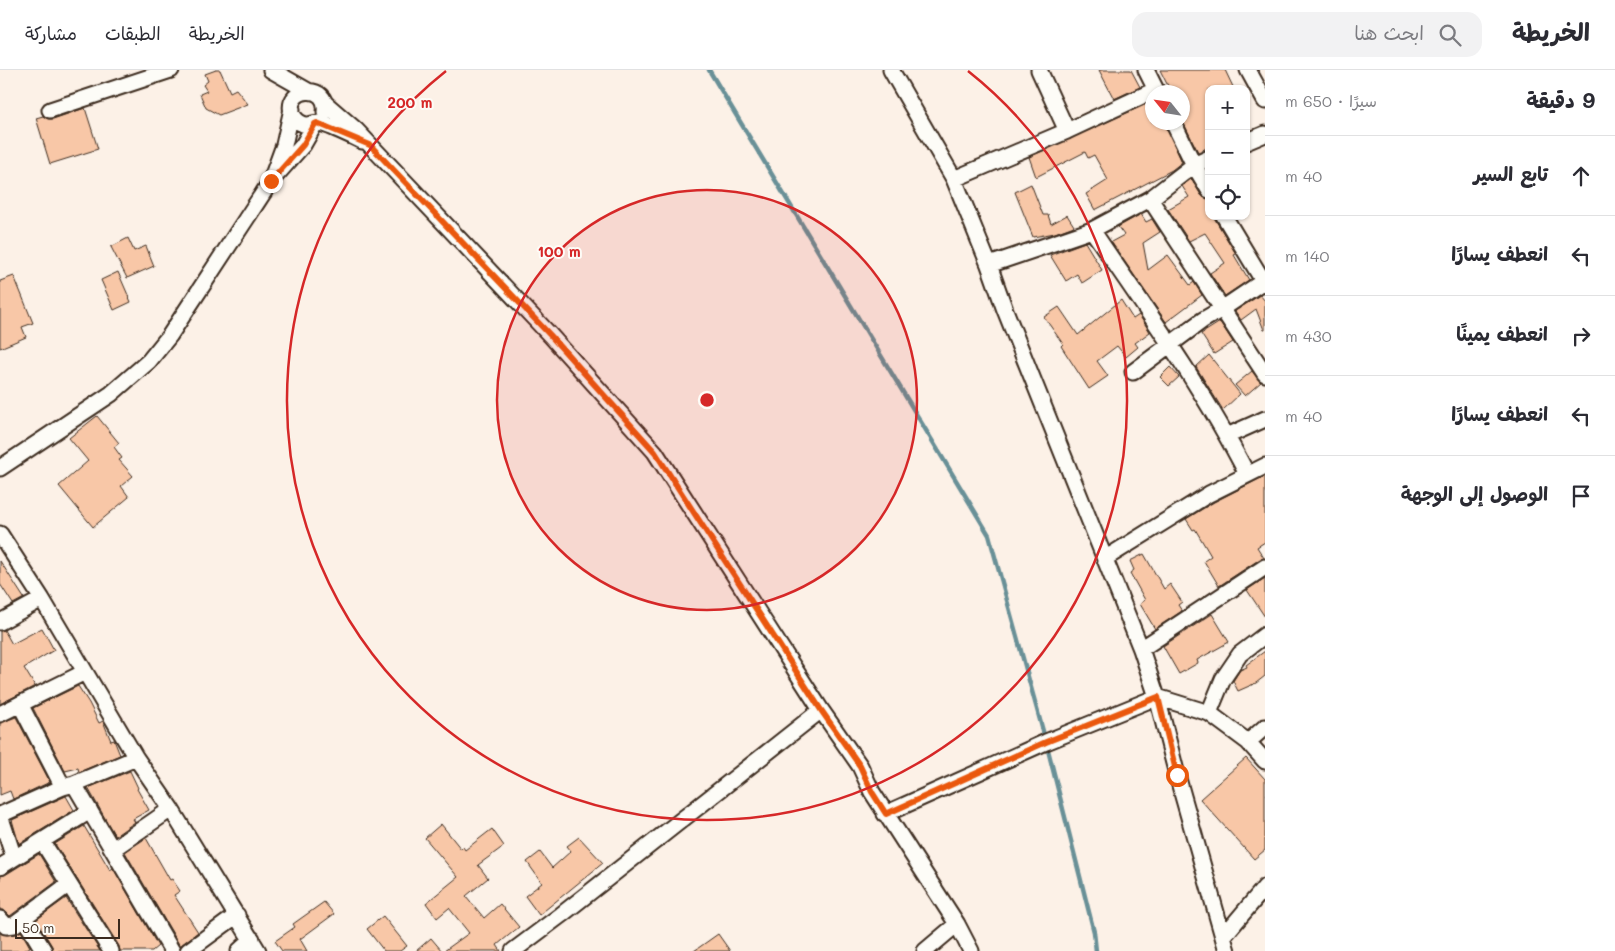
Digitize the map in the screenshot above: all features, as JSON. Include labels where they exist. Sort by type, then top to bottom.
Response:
[{"type":"street","points":[[50,110],[172,70]]},
{"type":"street","points":[[267,70],[293,105],[293,116],[297,121],[308,126],[316,124],[370,145]]},
{"type":"street","points":[[271,70],[308,91],[319,94],[326,104],[356,130],[550,335],[655,452],[821,710],[860,766],[872,792],[957,924],[972,951]]},
{"type":"street","points":[[891,70],[954,178],[1141,649],[1158,697],[1177,775],[1225,944]]},
{"type":"street","points":[[1039,70],[1067,131]]},
{"type":"street","points":[[1146,70],[1153,85]]},
{"type":"street","points":[[1248,70],[1265,101]]},
{"type":"street","points":[[271,181],[284,145],[293,105],[302,92],[308,91]]},
{"type":"street","points":[[954,178],[1145,96]]},
{"type":"street","points":[[0,468],[111,394],[149,361],[170,334],[271,181],[303,145],[316,124],[325,115],[326,104]]},
{"type":"street","points":[[1177,130],[1205,183]]},
{"type":"street","points":[[1250,140],[1265,134]]},
{"type":"street","points":[[989,265],[1092,230],[1150,198],[1194,164],[1205,160]]},
{"type":"street","points":[[1150,198],[1265,374]]},
{"type":"street","points":[[1133,372],[1204,320],[1264,282],[1226,220]]},
{"type":"street","points":[[1092,230],[1170,345],[1227,436],[1247,474]]},
{"type":"street","points":[[1227,436],[1265,419]]},
{"type":"street","points":[[1106,558],[1209,494],[1265,466]]},
{"type":"street","points":[[0,534],[42,599],[136,758],[171,809],[255,945],[239,951]]},
{"type":"street","points":[[1141,649],[1265,567]]},
{"type":"street","points":[[0,622],[42,599]]},
{"type":"street","points":[[1209,713],[1222,679],[1240,654],[1265,635]]},
{"type":"street","points":[[0,714],[85,672]]},
{"type":"street","points":[[886,814],[1046,742],[1158,697],[1209,713],[1248,742],[1265,761]]},
{"type":"street","points":[[20,704],[69,785],[90,811],[172,951]]},
{"type":"street","points":[[512,951],[561,915],[821,710]]},
{"type":"street","points":[[1248,742],[1265,727]]},
{"type":"street","points":[[14,858],[0,815],[136,758]]},
{"type":"street","points":[[113,849],[171,809]]},
{"type":"street","points":[[0,866],[90,811]]},
{"type":"street","points":[[42,841],[111,951]]},
{"type":"street","points":[[0,919],[3,924],[8,926],[14,925],[69,884]]},
{"type":"street","points":[[1225,944],[1265,887]]},
{"type":"street","points":[[188,951],[237,915]]},
{"type":"street","points":[[24,918],[44,951]]},
{"type":"street","points":[[925,951],[957,924]]},
{"type":"building","points":[[220,70],[230,92],[236,89],[248,104],[219,115],[206,108],[200,94],[207,91],[203,85],[208,81],[205,74]]},
{"type":"building","points":[[1099,70],[1131,70],[1140,87],[1114,99]]},
{"type":"building","points":[[1160,70],[1225,70],[1232,85],[1205,85],[1205,149],[1198,152],[1187,130],[1190,130],[1190,85],[1168,85]]},
{"type":"building","points":[[1145,105],[1145,130],[1168,130],[1182,162],[1172,170],[1095,210],[1086,194],[1108,180],[1094,155],[1088,158],[1085,152],[1036,177],[1029,157]]},
{"type":"building","points":[[85,108],[98,149],[50,164],[36,118],[43,116],[53,119]]},
{"type":"building","points":[[1191,179],[1201,195],[1205,197],[1205,220],[1215,220],[1249,280],[1225,296],[1210,273],[1225,263],[1205,233],[1189,241],[1168,209],[1189,197],[1182,186]]},
{"type":"building","points":[[1031,184],[1043,215],[1048,215],[1051,224],[1067,215],[1074,226],[1055,233],[1033,237],[1015,192]]},
{"type":"building","points":[[1141,214],[1146,222],[1152,219],[1160,232],[1143,243],[1148,270],[1168,255],[1190,285],[1194,282],[1202,295],[1166,322],[1111,242],[1124,235],[1118,227]]},
{"type":"building","points":[[128,238],[134,251],[146,246],[154,266],[127,278],[111,247]]},
{"type":"building","points":[[1085,242],[1102,270],[1082,283],[1077,274],[1066,281],[1050,255]]},
{"type":"building","points":[[118,272],[131,302],[114,310],[101,280]]},
{"type":"building","points":[[14,276],[33,323],[22,327],[26,337],[0,348],[0,281]]},
{"type":"building","points":[[1260,295],[1265,301],[1265,330],[1256,309],[1241,320],[1235,311]]},
{"type":"building","points":[[1121,300],[1133,319],[1139,315],[1150,332],[1135,343],[1138,347],[1126,357],[1117,346],[1097,361],[1108,376],[1089,389],[1061,346],[1063,344],[1044,317],[1059,307],[1078,335]]},
{"type":"building","points":[[1220,322],[1233,342],[1214,354],[1201,334]]},
{"type":"building","points":[[1209,355],[1240,394],[1223,410],[1196,367]]},
{"type":"building","points":[[1170,367],[1179,377],[1169,386],[1160,377]]},
{"type":"building","points":[[1252,371],[1261,382],[1245,396],[1235,385]]},
{"type":"building","points":[[97,416],[119,443],[114,447],[122,458],[119,460],[133,476],[121,486],[129,497],[93,527],[59,486],[88,461],[69,438]]},
{"type":"building","points":[[1265,476],[1265,542],[1257,547],[1264,558],[1219,586],[1204,561],[1211,556],[1195,529],[1193,530],[1186,519],[1214,502]]},
{"type":"building","points":[[1144,554],[1164,589],[1170,584],[1182,602],[1178,605],[1182,611],[1155,629],[1140,604],[1145,600],[1130,573],[1134,570],[1130,561]]},
{"type":"building","points":[[0,561],[24,598],[13,604],[0,584]]},
{"type":"building","points":[[1265,578],[1265,617],[1247,590]]},
{"type":"building","points":[[1212,614],[1229,642],[1197,660],[1198,663],[1179,674],[1163,646]]},
{"type":"building","points":[[42,628],[54,650],[24,668],[35,686],[0,704],[0,631],[4,630],[12,644]]},
{"type":"building","points":[[1265,651],[1265,676],[1256,683],[1238,691],[1233,681],[1240,670],[1247,667],[1246,665]]},
{"type":"building","points":[[78,686],[99,723],[103,721],[111,741],[114,740],[120,755],[79,772],[78,768],[65,771],[33,708]]},
{"type":"building","points":[[16,717],[50,782],[13,799],[10,791],[0,795],[0,723]]},
{"type":"building","points":[[1246,758],[1265,779],[1265,850],[1254,859],[1200,799]]},
{"type":"building","points":[[130,771],[137,789],[149,810],[133,819],[135,822],[115,836],[88,788]]},
{"type":"building","points":[[66,796],[74,810],[19,844],[12,820]]},
{"type":"building","points":[[441,824],[461,849],[463,847],[465,850],[492,829],[504,846],[478,865],[488,878],[466,896],[484,918],[500,904],[519,927],[497,945],[501,951],[444,951],[469,933],[449,908],[437,918],[426,903],[458,877],[425,838]]},
{"type":"building","points":[[84,826],[110,870],[113,868],[158,946],[152,951],[120,951],[119,946],[55,844]]},
{"type":"building","points":[[579,837],[603,863],[539,915],[525,896],[542,883],[527,862],[540,852],[552,868],[571,851],[567,846]]},
{"type":"building","points":[[146,838],[170,880],[172,879],[180,891],[174,895],[198,932],[180,946],[125,852]]},
{"type":"building","points":[[39,854],[56,882],[10,916],[4,910],[0,910],[0,876],[5,875]]},
{"type":"building","points":[[66,898],[100,951],[53,951],[52,946],[36,920]]},
{"type":"building","points":[[324,902],[334,914],[300,939],[307,951],[282,951],[275,941],[295,927],[293,924]]},
{"type":"building","points":[[383,916],[407,946],[400,951],[384,951],[367,929]]},
{"type":"building","points":[[21,931],[30,947],[23,951],[0,951],[0,933],[7,935],[16,934]]},
{"type":"building","points":[[718,934],[730,951],[694,951]]},
{"type":"building","points":[[431,938],[442,951],[416,951]]},
{"type":"waterway","points":[[709,70],[989,535],[1046,742],[1094,932],[1096,951]]},
{"type":"route","points":[[271,181],[303,145],[317,123],[370,145],[550,335],[655,452],[821,710],[860,766],[872,792],[886,814],[1046,742],[1158,697],[1177,775]]}]
